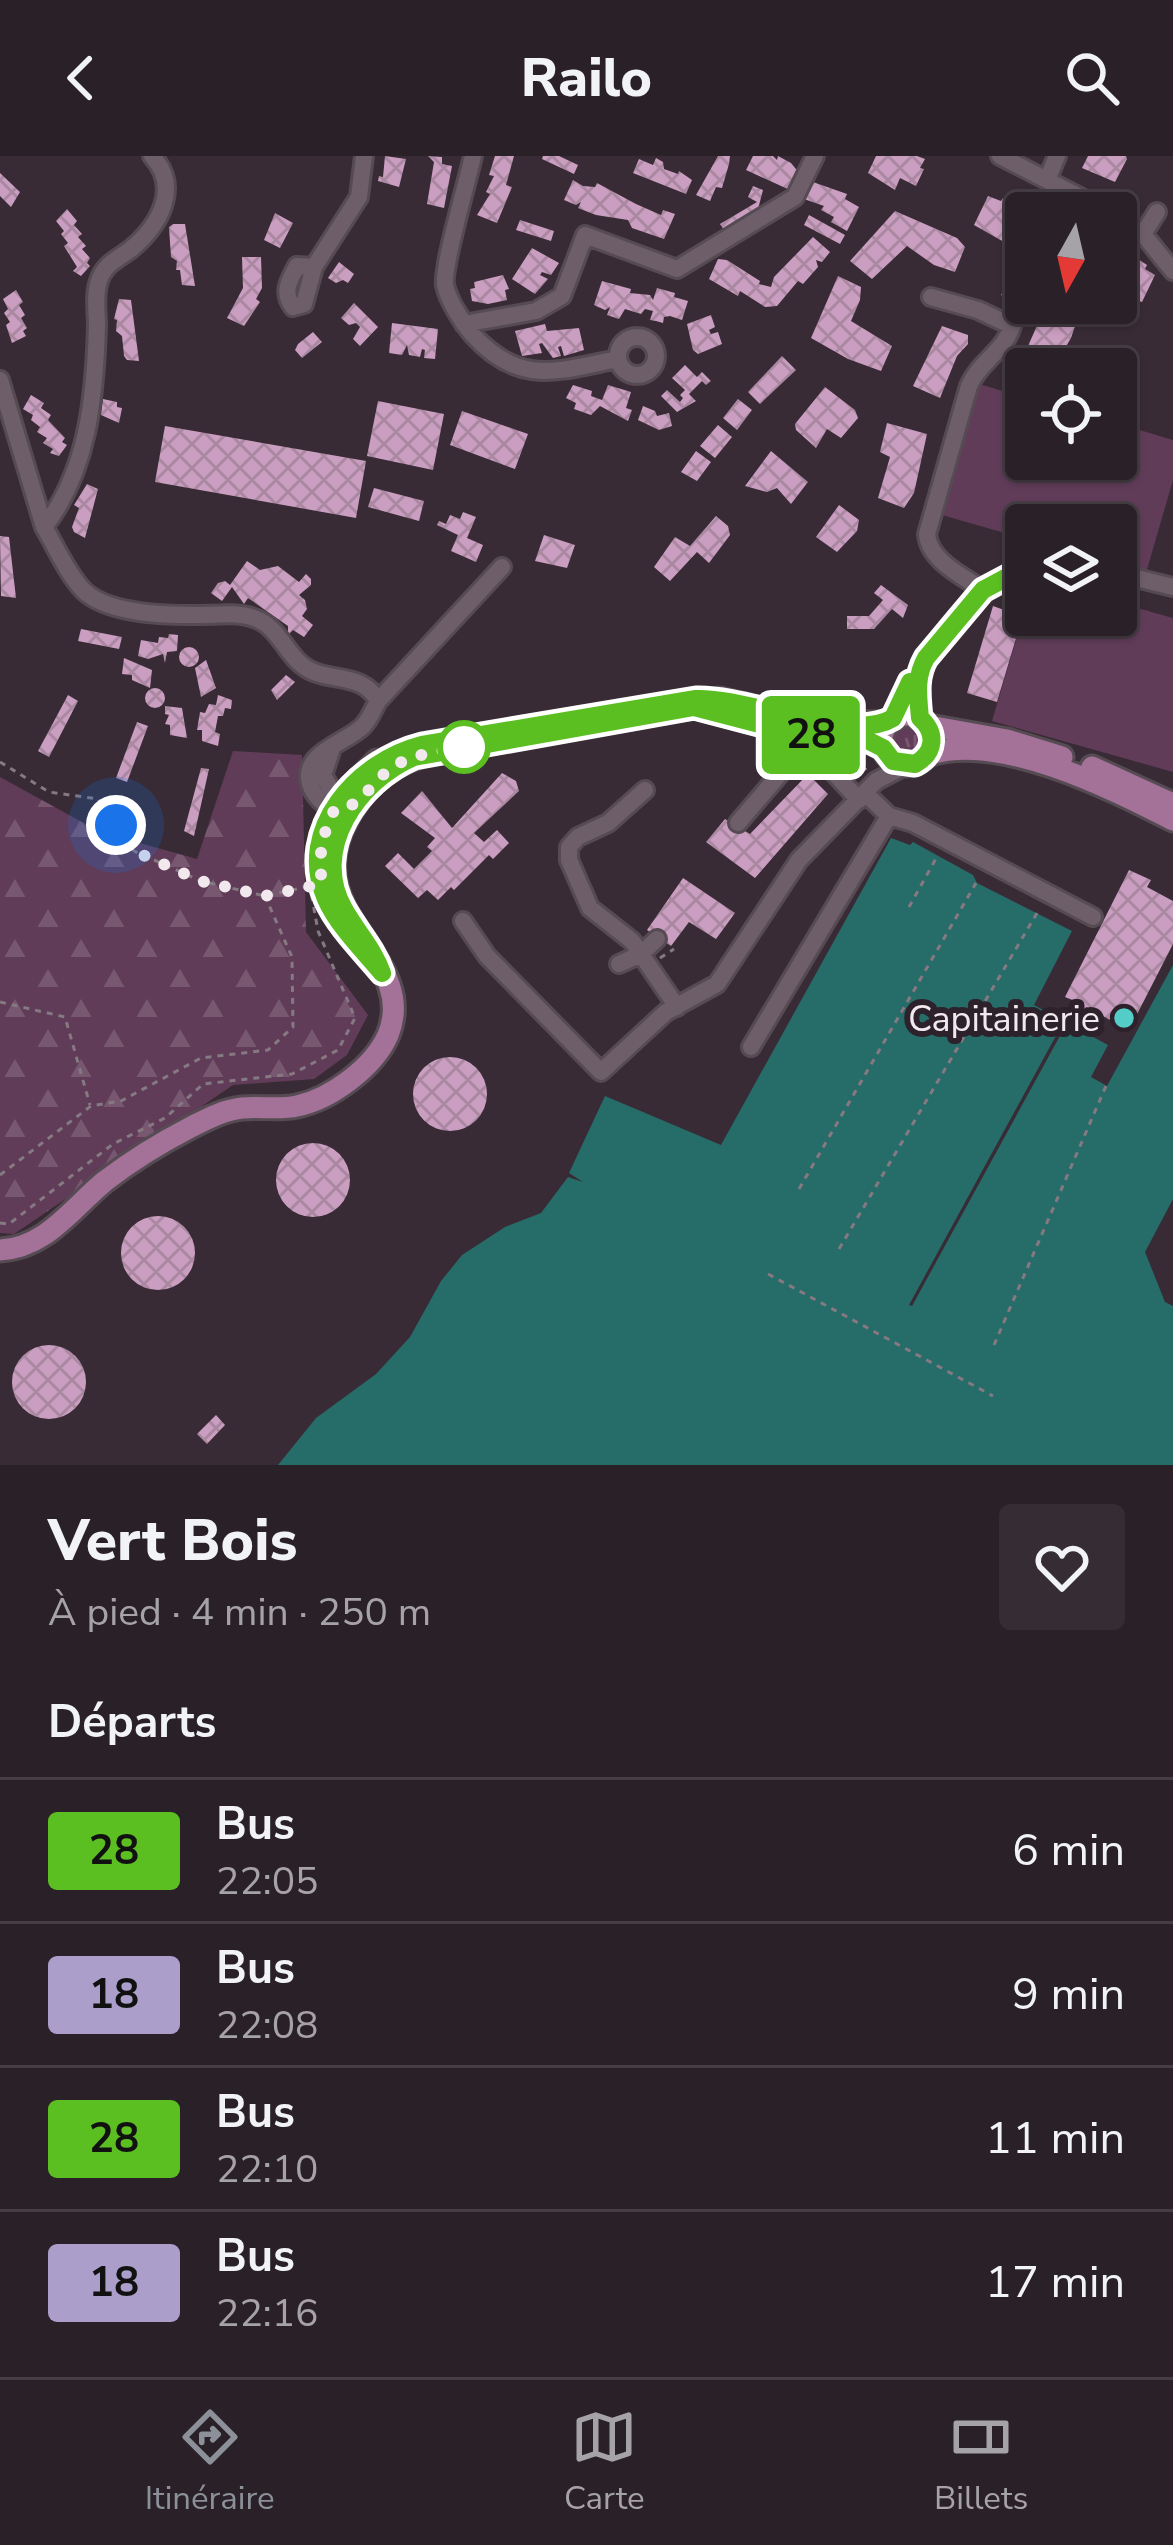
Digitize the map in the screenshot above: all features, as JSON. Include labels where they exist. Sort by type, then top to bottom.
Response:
[{"type":"main road","points":[[382,973],[315,885],[321,843],[343,806],[374,763],[405,749],[716,698],[819,722],[890,720],[906,714],[1039,749],[1117,776],[1173,804]]},
{"type":"main road","points":[[0,1250],[30,1243],[52,1230],[106,1181],[198,1123],[240,1108],[304,1105],[373,1059],[391,1027],[391,995],[374,951],[343,908],[332,860],[343,806],[382,774],[414,757],[674,709],[714,710],[794,733],[861,737],[893,761],[964,749],[1013,757],[1077,776],[1173,820]]},
{"type":"main road","points":[[883,749],[881,736],[890,720]]},
{"type":"main road","points":[[917,760],[932,742],[924,722]]},
{"type":"street","points":[[44,527],[73,481],[83,452],[98,283],[112,261],[151,228],[165,204],[168,182],[152,156]]},
{"type":"street","points":[[314,267],[358,197],[364,156]]},
{"type":"street","points":[[473,156],[445,284],[464,324],[486,349],[522,370],[560,373],[618,359]]},
{"type":"street","points":[[464,324],[536,311],[562,296],[585,235],[676,268],[795,197],[815,156]]},
{"type":"street","points":[[1000,156],[1070,192]]},
{"type":"street","points":[[1047,180],[1057,156]]},
{"type":"street","points":[[1143,233],[1157,212]]},
{"type":"street","points":[[1137,229],[1173,271]]},
{"type":"street","points":[[931,298],[979,310],[1012,326],[1005,342],[980,366],[969,386],[927,534],[936,555],[983,590]]},
{"type":"street","points":[[0,380],[44,527],[83,590],[100,602],[185,615],[242,614],[259,619],[272,627],[285,650],[309,670],[356,680],[378,701]]},
{"type":"street","points":[[343,806],[322,775],[325,759],[339,741],[363,726],[378,701],[502,567]]},
{"type":"street","points":[[890,720],[920,670],[983,590],[1005,578]]},
{"type":"street","points":[[1137,579],[1173,591]]},
{"type":"street","points":[[920,670],[924,722]]},
{"type":"street","points":[[867,791],[883,749]]},
{"type":"street","points":[[463,921],[487,956],[601,1072],[677,1007],[717,984],[786,877],[867,791],[917,760]]},
{"type":"street","points":[[738,823],[790,763],[823,761],[867,791],[889,815],[1093,917]]},
{"type":"street","points":[[645,790],[608,823],[578,837],[569,847],[569,860],[590,908],[632,941],[677,1007]]},
{"type":"street","points":[[752,1047],[889,815]]},
{"type":"street","points":[[620,964],[657,939]]},
{"type":"path","points":[[0,762],[49,792],[98,799],[134,851],[201,881],[265,896],[315,885],[318,931],[355,1018],[338,1050],[292,1074],[203,1084],[165,1118],[113,1144],[9,1224],[0,1222]]},
{"type":"path","points":[[908,907],[938,855]]},
{"type":"path","points":[[799,1190],[976,883]]},
{"type":"path","points":[[0,1175],[91,1106],[121,1101],[201,1058],[268,1050],[293,1027],[292,957],[265,896]]},
{"type":"path","points":[[839,1249],[1037,913]]},
{"type":"path","points":[[0,1002],[65,1016],[91,1106]]},
{"type":"path","points":[[994,1345],[1106,1086]]},
{"type":"path","points":[[768,1274],[993,1396]]},
{"type":"green space","points":[[979,384],[1005,392],[1005,480],[1137,480],[1137,429],[1173,440],[1173,480],[1146,573],[1137,571],[1137,504],[1005,504],[1005,533],[942,515]]},
{"type":"green space","points":[[1137,608],[1173,618],[1173,772],[992,721],[1017,636],[1137,636]]},
{"type":"green space","points":[[907,716],[924,723],[931,740],[924,757],[907,764],[890,757],[883,740],[890,723]]},
{"type":"green space","points":[[233,751],[302,755],[306,932],[368,1015],[347,1055],[314,1079],[233,1085],[14,1234],[0,1233],[0,777],[100,832],[197,859]]},
{"type":"shaded area","points":[[891,838],[913,842],[973,875],[977,883],[1072,931],[1034,1005],[1108,1045],[1091,1077],[1107,1086],[1173,965],[1173,1199],[1145,1252],[1165,1302],[1173,1306],[1173,1465],[278,1465],[316,1418],[376,1374],[410,1337],[441,1281],[462,1255],[505,1227],[541,1213],[568,1177],[583,1182],[569,1173],[605,1096],[721,1145]]},
{"type":"pier","points":[[1064,1021],[1067,1023],[909,1305]]},
{"type":"building","points":[[385,156],[406,159],[399,187],[378,181],[383,177]]},
{"type":"building","points":[[428,156],[442,157],[442,164],[452,166],[444,208],[427,204],[434,162]]},
{"type":"building","points":[[495,156],[514,156],[506,185],[512,187],[497,223],[477,215],[490,194],[486,192],[494,176],[489,175]]},
{"type":"building","points":[[543,156],[559,156],[578,165],[574,174]]},
{"type":"building","points":[[718,156],[730,156],[729,164],[722,188],[716,187],[710,201],[696,195]]},
{"type":"building","points":[[753,156],[777,160],[778,156],[791,163],[800,174],[792,191],[746,170]]},
{"type":"building","points":[[876,156],[925,159],[916,186],[900,178],[895,190],[868,173]]},
{"type":"building","points":[[1088,156],[1127,159],[1115,182],[1082,168]]},
{"type":"building","points":[[656,158],[664,169],[679,171],[692,180],[686,194],[633,173],[639,159],[653,165]]},
{"type":"building","points":[[0,173],[20,192],[11,207],[0,196]]},
{"type":"building","points":[[573,180],[583,186],[597,183],[661,215],[663,210],[675,214],[664,239],[632,228],[628,220],[596,215],[578,208],[581,202],[564,200]]},
{"type":"building","points":[[813,182],[847,194],[845,199],[859,207],[847,231],[831,222],[834,217],[821,210],[824,206],[804,199]]},
{"type":"building","points":[[753,186],[763,190],[757,213],[726,233],[720,224],[757,202],[748,197]]},
{"type":"building","points":[[988,196],[1005,199],[1005,242],[974,225]]},
{"type":"building","points":[[67,209],[77,221],[74,225],[82,234],[78,237],[86,246],[82,249],[90,258],[81,276],[73,271],[77,267],[56,221]]},
{"type":"building","points":[[895,211],[957,238],[965,247],[955,272],[934,265],[907,246],[872,279],[850,261]]},
{"type":"building","points":[[275,213],[293,223],[280,248],[264,240]]},
{"type":"building","points":[[809,215],[845,235],[840,244],[804,225]]},
{"type":"building","points":[[520,220],[554,231],[551,241],[516,230]]},
{"type":"building","points":[[185,224],[195,286],[182,285],[177,261],[171,257],[169,227]]},
{"type":"building","points":[[813,237],[830,252],[822,262],[816,260],[818,267],[803,284],[798,281],[777,306],[765,307],[709,279],[718,259],[727,260],[759,284],[771,287],[774,277]]},
{"type":"building","points":[[532,248],[559,263],[551,275],[542,272],[548,279],[535,294],[512,279]]},
{"type":"building","points":[[242,257],[261,257],[262,288],[256,299],[260,302],[244,326],[227,318],[243,288]]},
{"type":"building","points":[[1137,259],[1155,275],[1142,302],[1137,300]]},
{"type":"building","points":[[339,262],[354,274],[348,283],[328,278]]},
{"type":"building","points":[[503,275],[509,289],[505,290],[507,300],[472,301],[474,282]]},
{"type":"building","points":[[838,276],[861,287],[851,321],[892,346],[881,371],[811,338]]},
{"type":"building","points":[[602,281],[631,289],[630,293],[650,295],[653,300],[657,288],[675,293],[674,297],[688,301],[682,320],[670,316],[663,323],[650,320],[653,311],[645,309],[641,314],[625,309],[619,319],[607,315],[610,307],[594,305]]},
{"type":"building","points":[[16,290],[27,328],[26,336],[12,343],[3,299]]},
{"type":"building","points":[[119,299],[131,300],[139,361],[124,356],[114,319]]},
{"type":"building","points":[[354,303],[378,327],[360,346],[353,339],[360,327],[341,318]]},
{"type":"building","points":[[711,315],[715,327],[709,330],[718,332],[722,344],[698,354],[687,324]]},
{"type":"building","points":[[392,323],[438,329],[435,359],[424,358],[422,349],[420,357],[409,355],[407,345],[402,355],[389,353]]},
{"type":"building","points":[[545,324],[547,331],[579,328],[584,350],[564,356],[561,346],[561,356],[553,358],[542,343],[542,353],[522,356],[515,331]]},
{"type":"building","points":[[1038,324],[1076,324],[1065,348],[1027,348]]},
{"type":"building","points":[[942,326],[968,335],[968,344],[957,356],[940,398],[913,386]]},
{"type":"building","points":[[313,332],[322,342],[302,358],[295,350]]},
{"type":"building","points":[[782,356],[796,370],[760,404],[748,392]]},
{"type":"building","points":[[685,365],[697,377],[702,372],[711,381],[706,385],[702,381],[689,394],[696,401],[677,412],[661,396],[667,390],[680,402],[685,390],[672,378]]},
{"type":"building","points":[[573,385],[602,400],[608,385],[631,392],[628,421],[600,406],[591,415],[574,409],[576,403],[566,398]]},
{"type":"building","points":[[825,387],[855,410],[858,418],[841,438],[827,429],[816,448],[795,424]]},
{"type":"building","points":[[31,395],[44,403],[41,408],[51,415],[48,420],[65,438],[62,442],[67,445],[59,456],[50,453],[53,449],[43,443],[47,438],[37,432],[40,427],[31,420],[33,415],[23,409]]},
{"type":"building","points":[[103,399],[122,408],[119,423],[101,415]]},
{"type":"building","points":[[738,399],[752,410],[737,430],[723,418]]},
{"type":"building","points":[[378,401],[444,414],[433,470],[367,456]]},
{"type":"building","points":[[643,406],[657,416],[669,413],[672,426],[659,430],[638,420]]},
{"type":"building","points":[[462,411],[528,434],[515,469],[450,445]]},
{"type":"building","points":[[887,423],[927,434],[914,493],[904,508],[878,498],[890,457],[880,452]]},
{"type":"building","points":[[718,425],[732,437],[715,458],[700,446]]},
{"type":"building","points":[[165,426],[366,461],[356,518],[155,482]]},
{"type":"building","points":[[696,451],[711,462],[697,481],[681,472]]},
{"type":"building","points":[[771,451],[808,482],[791,504],[777,488],[767,492],[745,486]]},
{"type":"building","points":[[87,484],[98,489],[85,538],[72,527],[79,508],[74,505]]},
{"type":"building","points":[[374,488],[424,501],[419,521],[368,507]]},
{"type":"building","points":[[839,505],[859,520],[857,531],[837,552],[816,537]]},
{"type":"building","points":[[463,512],[476,517],[467,538],[483,545],[476,562],[451,551],[458,535],[437,525],[439,521],[446,524],[450,515],[460,519]]},
{"type":"building","points":[[716,516],[728,526],[730,535],[709,563],[697,552],[670,581],[654,567],[675,537],[690,546]]},
{"type":"building","points":[[544,535],[575,545],[567,568],[535,561]]},
{"type":"building","points":[[0,536],[9,537],[16,598],[1,596]]},
{"type":"building","points":[[247,561],[260,570],[278,566],[299,582],[306,574],[311,579],[299,595],[307,609],[302,616],[313,625],[304,637],[293,630],[288,635],[288,626],[248,598],[244,604],[232,587],[222,601],[211,593],[218,583],[230,585]]},
{"type":"building","points":[[881,585],[908,605],[903,618],[892,609],[874,629],[847,629],[847,616],[869,616],[883,600],[874,593]]},
{"type":"building","points":[[993,606],[1005,610],[1005,636],[1017,636],[997,702],[967,693]]},
{"type":"building","points":[[81,629],[122,637],[119,649],[78,641]]},
{"type":"building","points":[[178,635],[177,651],[167,652],[165,663],[163,654],[148,659],[138,656],[141,640],[158,643],[159,637]]},
{"type":"building","points":[[189,647],[199,657],[189,667],[179,657]]},
{"type":"building","points":[[124,658],[152,670],[150,688],[122,674]]},
{"type":"building","points":[[206,660],[216,688],[201,697],[195,668]]},
{"type":"building","points":[[286,675],[295,682],[277,700],[271,690]]},
{"type":"building","points":[[155,688],[165,698],[155,708],[145,698]]},
{"type":"building","points":[[68,695],[78,701],[49,757],[38,751]]},
{"type":"building","points":[[218,695],[232,700],[231,709],[225,708],[223,716],[218,716],[218,746],[202,741],[202,730],[197,730],[200,712],[205,713],[209,704],[216,705]]},
{"type":"building","points":[[165,706],[182,708],[187,738],[170,735]]},
{"type":"building","points":[[137,722],[148,726],[127,782],[116,778]]},
{"type":"building","points":[[856,757],[867,769],[853,781],[831,758]]},
{"type":"building","points":[[201,768],[209,769],[194,836],[184,831]]},
{"type":"building","points":[[502,773],[516,781],[519,791],[474,833],[484,842],[497,830],[509,843],[438,900],[427,890],[418,898],[385,866],[398,853],[414,869],[432,851],[427,847],[435,838],[401,813],[422,791],[452,828]]},
{"type":"building","points":[[808,774],[828,794],[755,878],[706,842],[725,819],[750,834]]},
{"type":"building","points":[[1129,870],[1151,880],[1147,887],[1173,901],[1173,944],[1129,1030],[1101,1015],[1096,1026],[1089,1022],[1095,1012],[1086,1007],[1080,1017],[1069,1011],[1075,1001],[1065,997]]},
{"type":"building","points":[[683,878],[735,913],[716,939],[689,922],[671,946],[647,930]]},
{"type":"building","points":[[450,1057],[476,1068],[487,1094],[476,1120],[450,1131],[424,1120],[413,1094],[424,1068]]},
{"type":"building","points":[[313,1143],[339,1154],[350,1180],[339,1206],[313,1217],[287,1206],[276,1180],[287,1154]]},
{"type":"building","points":[[158,1216],[184,1227],[195,1253],[184,1279],[158,1290],[132,1279],[121,1253],[132,1227]]},
{"type":"building","points":[[49,1345],[75,1356],[86,1382],[75,1408],[49,1419],[23,1408],[12,1382],[23,1356]]},
{"type":"building","points":[[216,1415],[225,1425],[207,1444],[197,1434]]},
{"type":"bus line","name":"28","points":[[910,682],[888,723],[819,722],[739,702],[696,699],[390,754],[350,786],[326,827],[318,865],[327,902],[382,973],[374,951],[343,908],[332,860],[343,824],[356,803],[382,774],[414,757],[694,707],[794,733],[861,737],[883,748],[893,761],[915,764],[927,755],[932,742],[929,726],[920,718],[920,670],[983,590],[1005,575]]},
{"type":"place","name":"Capitainerie","points":[[1124,1018]]},
{"type":"route","points":[[116,825],[134,851],[201,881],[265,896],[310,887],[321,884],[321,843],[334,810],[342,812],[356,803],[397,764],[464,747]]}]
